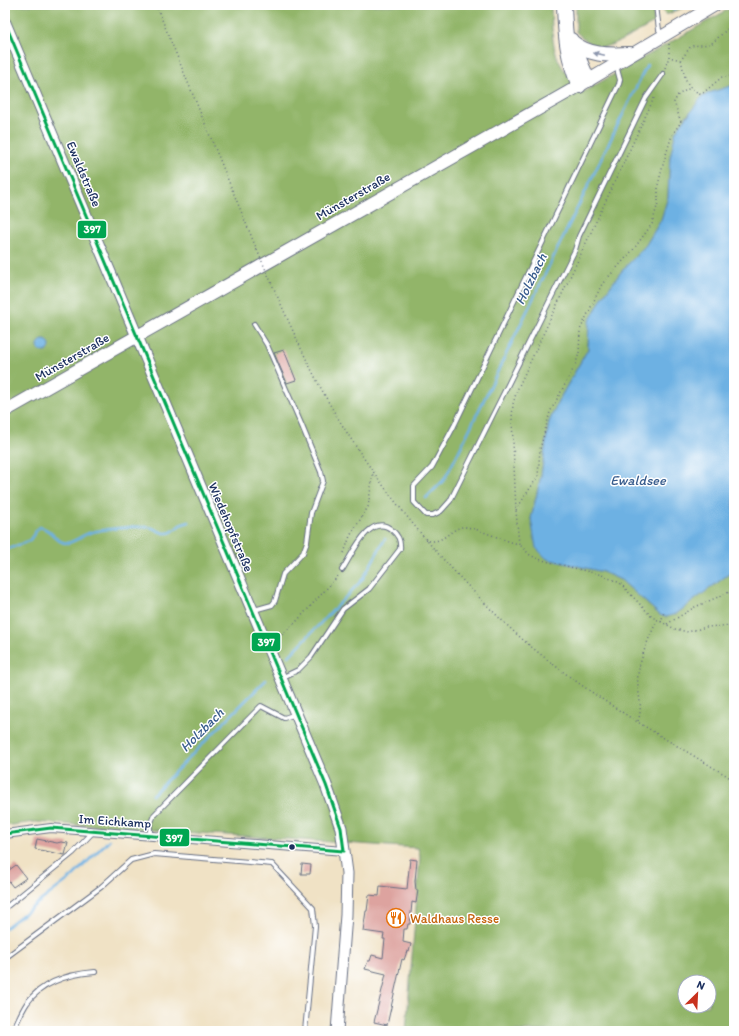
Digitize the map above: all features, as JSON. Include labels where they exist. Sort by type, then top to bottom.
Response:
[{"type":"highway","points":[[564,6],[571,41],[584,83]]},
{"type":"highway","points":[[564,6],[565,41],[570,65],[584,83]]},
{"type":"highway","points":[[571,41],[586,50],[601,55],[630,54]]},
{"type":"main road","name":"Münsterstraße","points":[[5,411],[584,83],[663,35],[702,9],[715,5]]},
{"type":"main road","name":"Ewaldstraße","points":[[5,23],[137,336]]},
{"type":"main road","name":"Wiedehopfstraße","points":[[137,336],[251,610],[326,785],[341,828],[348,873],[337,1031]]},
{"type":"street","name":"Im Eichkamp","points":[[5,834],[51,828],[344,851]]},
{"type":"lane","points":[[656,5],[659,30],[663,35]]},
{"type":"lane","points":[[615,63],[620,80],[619,84],[454,426],[432,467],[414,486],[414,502],[426,515],[433,515],[441,511],[450,501],[461,482],[646,98],[662,74]]},
{"type":"lane","points":[[251,610],[272,605],[277,596],[283,574],[303,553],[307,542],[311,513],[323,481],[321,472],[302,426],[266,344],[254,324]]},
{"type":"lane","points":[[280,678],[298,670],[311,657],[343,609],[375,582],[400,549],[401,543],[396,534],[384,525],[372,527],[366,533],[342,570]]},
{"type":"lane","points":[[150,835],[150,825],[154,815],[261,706],[284,718],[296,714]]},
{"type":"lane","points":[[5,908],[33,887],[73,853],[93,831]]},
{"type":"lane","points":[[5,958],[101,887],[131,860],[154,854],[272,864],[313,908],[315,926],[305,1031]]},
{"type":"lane","points":[[13,1031],[27,1003],[42,986],[79,973],[94,972]]},
{"type":"path","points":[[156,5],[257,250],[312,371],[346,432],[373,473],[425,540],[507,626],[569,676],[638,721],[734,780]]},
{"type":"path","points":[[681,60],[691,46],[711,44],[734,23]]},
{"type":"path","points":[[662,74],[669,57],[670,47],[668,41],[663,35]]},
{"type":"path","points":[[669,57],[681,60]]},
{"type":"path","points":[[681,60],[690,88],[703,94],[722,77],[734,76]]},
{"type":"path","points":[[516,511],[538,476],[540,449],[550,412],[575,366],[579,353],[580,330],[602,284],[633,250],[652,224],[658,203],[658,185],[664,161],[672,135],[681,122],[674,102],[678,95],[690,88]]},
{"type":"path","points":[[519,544],[512,418],[513,404],[517,390],[655,97]]},
{"type":"path","points":[[267,648],[296,622],[335,582],[342,570],[346,546],[368,507],[373,473]]},
{"type":"path","points":[[425,540],[435,541],[458,529],[466,527],[508,542],[519,544],[530,555],[538,559],[602,575],[620,582],[657,621],[667,624],[675,629],[688,632],[706,627],[734,625]]},
{"type":"path","points":[[667,624],[695,607],[734,590]]},
{"type":"path","points":[[661,622],[664,612]]},
{"type":"path","points":[[638,721],[641,714],[638,675],[657,621]]},
{"type":"green space","points":[[5,5],[551,5],[552,33],[559,62],[583,92],[734,6],[734,85],[709,93],[686,116],[670,157],[668,197],[661,220],[646,245],[621,272],[602,298],[589,322],[588,349],[559,400],[549,422],[541,476],[531,519],[547,558],[603,572],[621,580],[660,615],[666,617],[676,614],[734,570],[734,1031],[406,1031],[420,857],[418,848],[35,822],[5,826]]},
{"type":"green space","points":[[576,5],[653,5],[654,23],[612,45],[600,47],[593,45],[576,32]]},
{"type":"green space","points":[[662,5],[690,5],[666,15],[662,9]]},
{"type":"water","name":"Ewaldsee","points":[[734,85],[734,570],[676,614],[666,617],[660,615],[621,580],[603,572],[547,559],[536,548],[531,519],[541,476],[549,422],[559,400],[588,349],[589,322],[602,298],[621,272],[646,245],[661,220],[668,197],[670,157],[676,131],[701,98],[709,93]]},
{"type":"water","points":[[42,340],[46,340],[50,346],[46,352],[42,352],[38,348],[38,344]]},
{"type":"building","points":[[284,350],[296,380],[287,383],[274,353]]},
{"type":"building","points":[[37,839],[57,843],[68,843],[65,855],[35,849]]},
{"type":"building","points":[[410,859],[417,860],[415,881],[416,890],[418,890],[416,903],[412,902],[410,924],[408,924],[407,929],[404,929],[403,942],[411,944],[409,952],[407,951],[404,960],[402,959],[387,1025],[374,1022],[386,974],[365,969],[372,955],[383,958],[385,939],[383,939],[384,934],[363,931],[369,895],[379,896],[380,886],[407,889]]},
{"type":"building","points":[[302,864],[311,865],[310,874],[301,874]]},
{"type":"building","points":[[16,865],[26,878],[13,887],[5,877],[5,873]]},
{"type":"waterway","name":"Holzbach","points":[[674,10],[677,5]]},
{"type":"waterway","name":"Holzbach","points":[[426,498],[444,480],[456,457],[647,65]]},
{"type":"waterway","points":[[5,550],[29,541],[39,527],[47,530],[59,541],[67,543],[92,532],[120,528],[149,527],[164,533],[170,533],[180,525],[189,522]]},
{"type":"waterway","name":"Holzbach","points":[[289,656],[362,580],[385,539]]},
{"type":"waterway","name":"Holzbach","points":[[152,795],[266,680]]},
{"type":"waterway","name":"Holzbach","points":[[5,928],[72,877],[109,840]]},
{"type":"transit line","name":"397","points":[[5,23],[326,785],[341,828],[344,851]]},
{"type":"transit line","name":"397","points":[[5,834],[51,828],[344,851]]},
{"type":"place","name":"Waldhaus Resse","points":[[396,918]]}]
